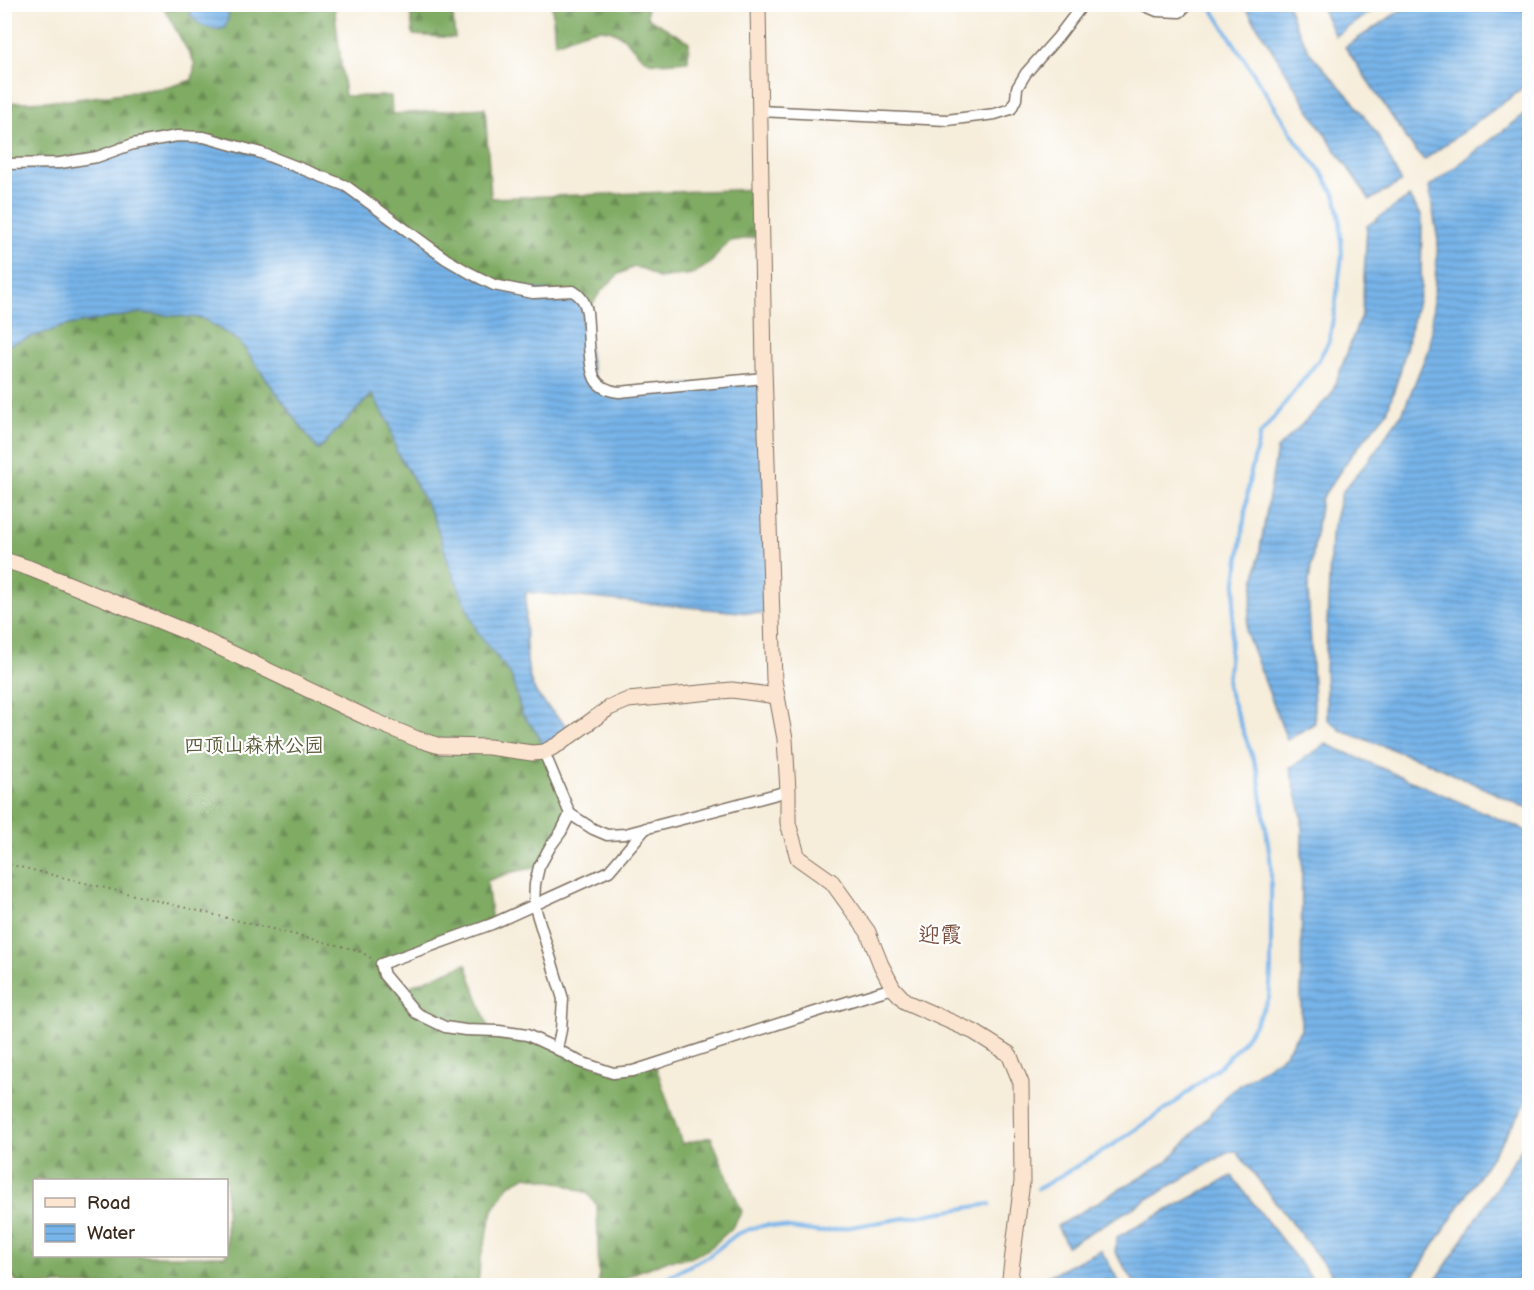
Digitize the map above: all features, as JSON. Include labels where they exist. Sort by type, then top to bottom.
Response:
[{"type":"main road","points":[[758,4],[764,378],[774,680],[785,739],[788,823],[798,858],[832,882],[868,932],[893,988],[906,1002],[974,1032],[1009,1054],[1021,1083],[1022,1182],[1009,1286]]},
{"type":"main road","points":[[4,560],[187,632],[372,720],[440,746],[489,747],[532,753],[544,752],[609,708],[628,700],[732,690],[777,696]]},
{"type":"street","points":[[759,111],[948,120],[995,114],[1011,109],[1016,99],[1017,88],[1026,73],[1083,4]]},
{"type":"street","points":[[1141,4],[1157,11],[1180,12],[1188,4]]},
{"type":"street","points":[[4,164],[60,163],[97,157],[133,144],[177,136],[204,137],[261,153],[346,186],[446,259],[494,285],[533,293],[573,291],[584,300],[586,305],[594,378],[611,391],[764,378]]},
{"type":"street","points":[[544,752],[570,814],[607,835],[625,834],[788,791]]},
{"type":"street","points":[[556,1049],[561,1030],[562,999],[534,904],[535,884],[539,867],[570,814]]},
{"type":"street","points":[[646,828],[609,871],[492,924],[381,963],[384,975],[416,1013],[445,1027],[527,1035],[580,1062],[613,1073],[633,1071],[817,1010],[893,988]]},
{"type":"path","points":[[4,863],[357,950],[381,963]]},
{"type":"green space","points":[[162,5],[185,5],[190,12],[228,19],[229,5],[334,5],[345,96],[391,96],[392,114],[485,108],[491,198],[761,189],[762,236],[731,241],[721,249],[711,263],[693,274],[658,278],[644,269],[634,267],[619,274],[601,291],[587,312],[533,293],[97,157],[5,164],[5,103],[70,100],[169,87],[192,80],[195,64]]},
{"type":"green space","points":[[410,5],[452,5],[455,38],[413,35]]},
{"type":"green space","points":[[552,5],[647,5],[647,17],[689,42],[688,61],[650,62],[641,57],[620,35],[603,29],[584,32],[555,43]]},
{"type":"green space","name":"四顶山森林公园","points":[[140,313],[202,318],[239,341],[318,450],[372,394],[389,423],[397,453],[435,521],[478,633],[511,675],[522,714],[538,734],[570,814],[539,867],[512,872],[487,881],[492,924],[381,963],[398,991],[466,964],[489,1030],[527,1035],[613,1073],[655,1064],[682,1144],[711,1137],[742,1212],[731,1229],[710,1248],[690,1258],[668,1260],[611,1285],[599,1285],[597,1205],[587,1193],[561,1183],[527,1176],[509,1185],[493,1210],[480,1261],[478,1285],[19,1285],[4,1264],[4,346],[68,325]]},
{"type":"water","points":[[1410,4],[1529,5],[1529,84],[1424,160],[1411,145],[1345,47]]},
{"type":"water","points":[[185,5],[229,5],[225,28],[214,29],[199,23]]},
{"type":"water","points":[[1244,5],[1288,5],[1295,25],[1311,54],[1352,100],[1378,135],[1401,182],[1370,200],[1322,130]]},
{"type":"water","points":[[1320,5],[1381,5],[1335,36]]},
{"type":"water","points":[[1529,111],[1529,809],[1429,763],[1342,731],[1327,719],[1325,670],[1331,535],[1342,492],[1368,461],[1403,412],[1430,345],[1438,241],[1429,187]]},
{"type":"water","points":[[204,137],[346,186],[482,280],[579,296],[594,378],[611,391],[764,378],[772,615],[526,592],[526,654],[533,687],[546,705],[574,733],[544,752],[538,734],[522,714],[511,675],[478,633],[451,570],[435,521],[397,453],[389,423],[372,394],[318,450],[239,341],[202,318],[140,313],[68,325],[5,346],[4,164],[60,163],[133,144]]},
{"type":"water","points":[[1409,197],[1422,216],[1421,289],[1400,372],[1387,412],[1350,457],[1321,499],[1308,589],[1315,723],[1287,740],[1246,632],[1277,449],[1331,395],[1362,313],[1367,226]]},
{"type":"water","points":[[1326,744],[1529,832],[1529,1099],[1408,1285],[1340,1285],[1236,1151],[1227,1153],[1067,1246],[1057,1226],[1168,1161],[1230,1092],[1285,1054],[1301,1029],[1302,817],[1290,768]]},
{"type":"water","points":[[1529,1137],[1529,1285],[1433,1285]]},
{"type":"water","points":[[1232,1176],[1317,1285],[1136,1285],[1115,1252],[1117,1237]]},
{"type":"water","points":[[1101,1250],[1121,1285],[1032,1285],[1032,1284]]},
{"type":"waterway","points":[[1038,1189],[1111,1146],[1172,1105],[1221,1065],[1241,1044],[1269,998],[1271,865],[1258,772],[1227,686],[1236,581],[1250,476],[1260,435],[1318,361],[1329,341],[1342,255],[1340,221],[1336,197],[1322,173],[1298,143],[1209,4]]},
{"type":"waterway","points":[[651,1286],[710,1255],[737,1234],[753,1228],[767,1225],[820,1232],[990,1204]]},
{"type":"district","name":"迎霞","points":[[940,934]]}]
